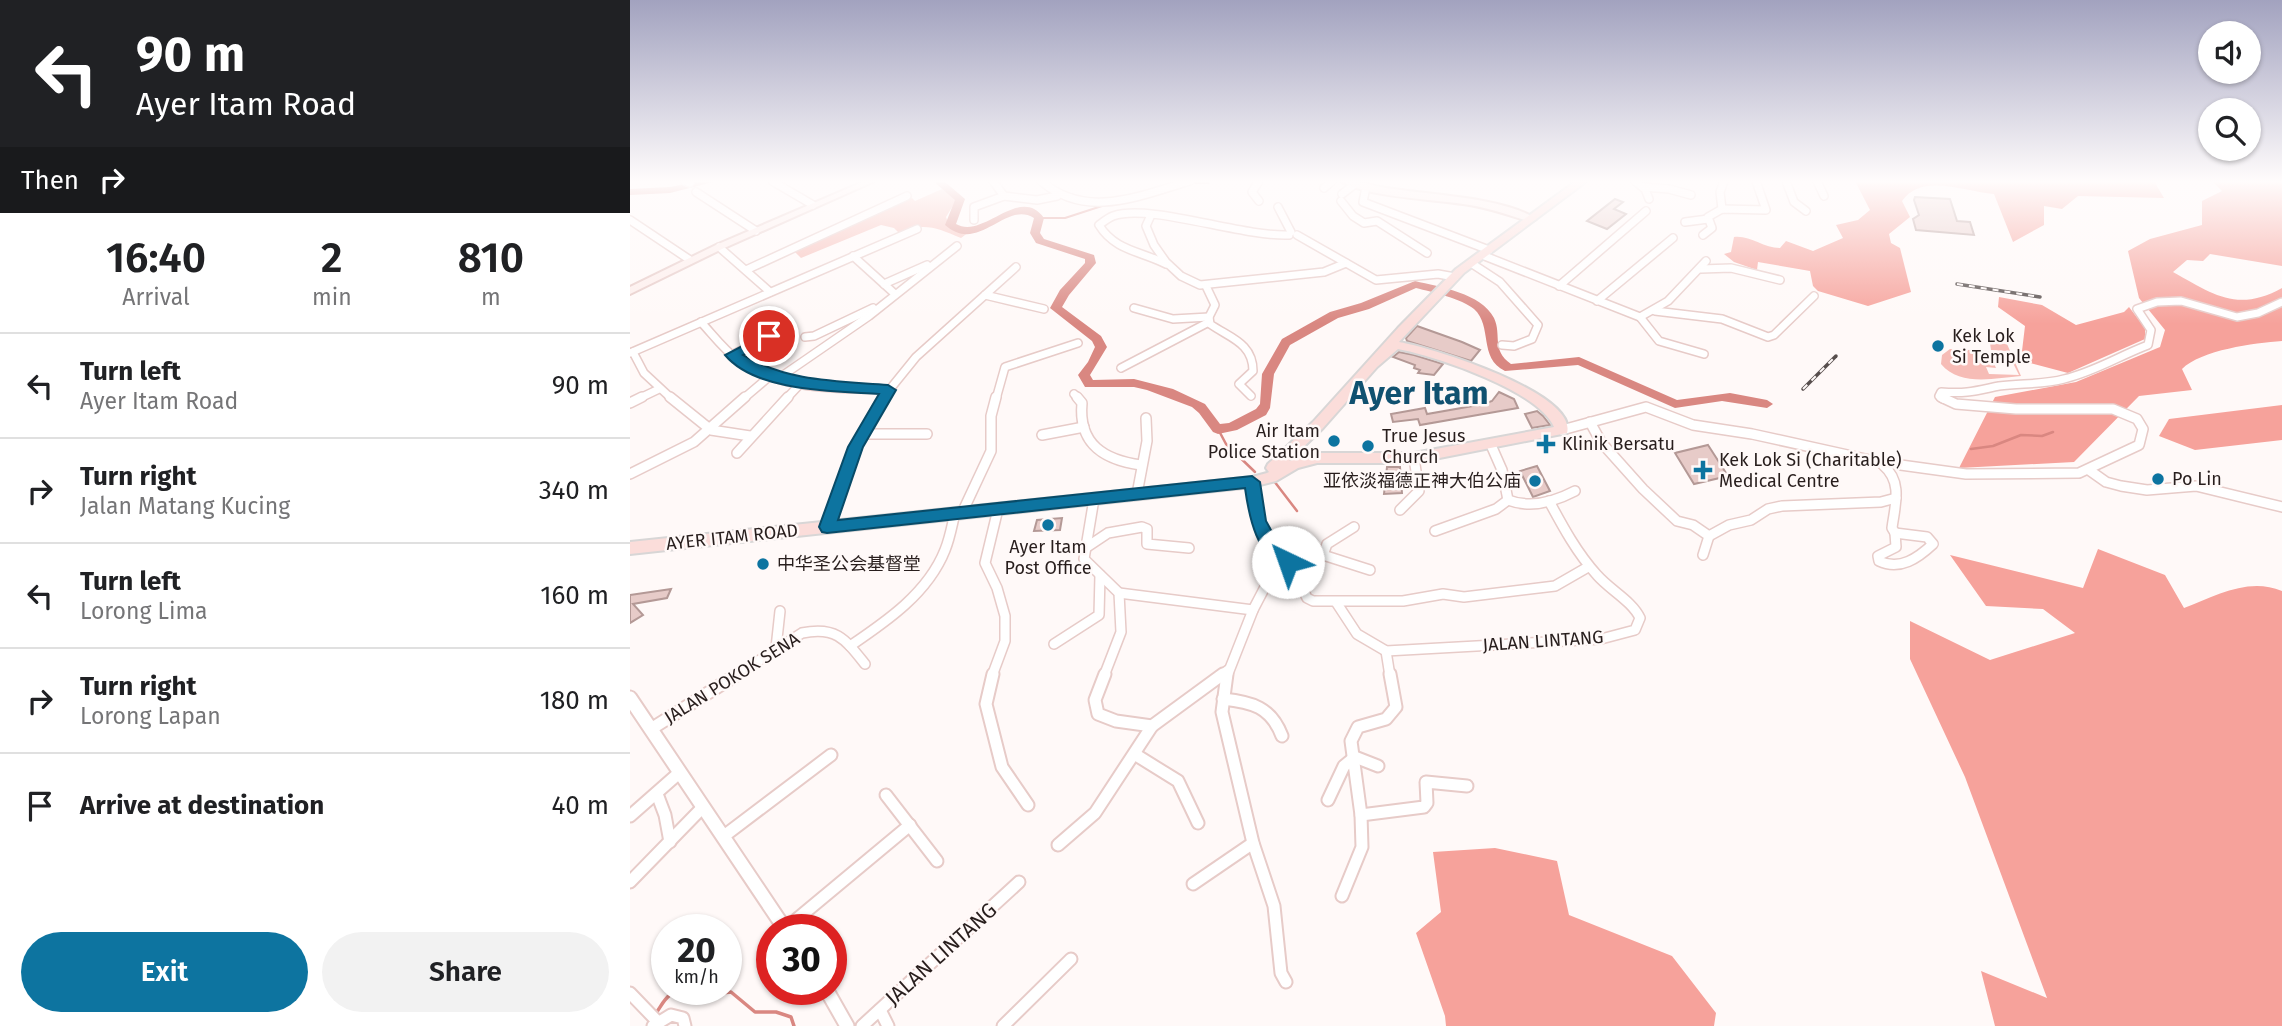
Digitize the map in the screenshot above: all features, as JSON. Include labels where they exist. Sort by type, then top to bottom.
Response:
[{"type":"main road","points":[[630,290],[761,229]]},
{"type":"main road","points":[[1252,482],[1277,466],[1318,425],[1451,282],[1471,263],[1518,229]]},
{"type":"main road","points":[[1252,482],[1271,477],[1294,464],[1317,458],[1414,458],[1562,430],[1550,409],[1516,387],[1408,345],[1402,338],[1407,327]]},
{"type":"main road","points":[[1376,363],[1396,345],[1418,350]]},
{"type":"main road","points":[[1317,458],[1308,454],[1303,446],[1318,425]]},
{"type":"main road","name":"AYER ITAM ROAD","points":[[630,548],[1252,482]]},
{"type":"street","points":[[643,229],[690,260]]},
{"type":"street","points":[[746,270],[837,229]]},
{"type":"street","points":[[750,436],[711,430],[659,389],[631,353],[917,229]]},
{"type":"street","points":[[1102,229],[1130,253],[1166,264]]},
{"type":"street","points":[[1147,229],[1152,246],[1166,264],[1189,282],[1206,286],[1321,272],[1346,262]]},
{"type":"street","points":[[1222,229],[1258,236],[1292,234],[1376,280],[1438,274],[1451,282]]},
{"type":"street","points":[[1289,229],[1292,234]]},
{"type":"street","points":[[1389,229],[1427,253]]},
{"type":"street","points":[[1429,229],[1559,286],[1640,317],[1659,341],[1704,354]]},
{"type":"street","points":[[1559,286],[1625,229]]},
{"type":"street","points":[[1703,235],[1711,229]]},
{"type":"street","points":[[1597,301],[1673,238]]},
{"type":"street","points":[[630,474],[694,442],[774,377],[887,301],[957,246]]},
{"type":"street","points":[[719,247],[770,292]]},
{"type":"street","points":[[853,256],[895,294]]},
{"type":"street","points":[[1640,317],[1655,311],[1701,269],[1706,261]]},
{"type":"street","points":[[884,284],[933,263]]},
{"type":"street","points":[[1471,263],[1496,276],[1501,287],[1514,295],[1538,325],[1532,339],[1514,346],[1502,345]]},
{"type":"street","points":[[1701,269],[1721,265],[1780,280]]},
{"type":"street","points":[[827,527],[863,434],[888,390],[919,356],[1016,267]]},
{"type":"street","points":[[1121,368],[1209,320],[1215,305],[1206,286]]},
{"type":"street","points":[[985,295],[1044,309]]},
{"type":"street","points":[[1655,311],[1722,319],[1768,337],[1814,296]]},
{"type":"street","points":[[805,337],[887,301]]},
{"type":"street","points":[[1562,430],[1646,407],[1693,425],[1752,434],[1879,462],[1966,474],[2066,475],[2089,470],[2138,445],[2143,429],[2137,419],[2110,409],[2092,407],[2040,410],[1959,406],[1942,399],[1939,396],[1941,392],[1969,394],[2010,384],[2034,385],[2065,379],[2103,366],[2111,359],[2148,345],[2152,338],[2150,324],[2137,309],[2145,304],[2184,302],[2231,317],[2240,317],[2282,302]]},
{"type":"street","points":[[1134,308],[1173,319],[1209,320],[1223,335],[1244,343],[1252,354],[1253,371],[1239,384],[1251,396]]},
{"type":"street","points":[[701,322],[732,355],[744,364],[774,377],[801,383],[888,390]]},
{"type":"street","points":[[732,355],[788,327]]},
{"type":"street","points":[[850,646],[881,626],[916,594],[943,554],[958,513],[991,451],[991,416],[1005,367],[1078,343]]},
{"type":"street","points":[[737,453],[801,383]]},
{"type":"street","points":[[630,403],[659,389]]},
{"type":"street","points":[[1073,394],[1082,403],[1087,439],[1104,455],[1126,464],[1141,465]]},
{"type":"street","points":[[1138,494],[1147,441],[1146,418]]},
{"type":"street","points":[[1590,422],[1601,442],[1643,489],[1677,521],[1693,525],[1709,536]]},
{"type":"street","points":[[1042,435],[1084,427]]},
{"type":"street","points":[[863,434],[927,433]]},
{"type":"street","points":[[1491,445],[1502,470],[1508,500]]},
{"type":"street","points":[[1400,510],[1419,491],[1414,458]]},
{"type":"street","points":[[1879,462],[1891,471],[1897,480],[1894,533],[1897,536],[1896,547],[1878,556],[1879,561],[1884,565],[1904,565],[1933,544],[1927,537],[1894,533]]},
{"type":"street","points":[[2089,470],[2106,482],[2121,486],[2147,490],[2196,486],[2282,508]]},
{"type":"street","points":[[1252,482],[1258,521],[1275,553],[1295,571],[1307,598],[1314,601],[1403,601],[1435,594],[1464,597],[1555,586],[1588,567]]},
{"type":"street","points":[[1508,500],[1518,505],[1549,501],[1575,491]]},
{"type":"street","points":[[1703,555],[1709,536],[1729,526],[1751,520],[1768,509],[1782,506],[1881,502],[1896,498]]},
{"type":"street","points":[[1094,499],[1084,559],[1119,593],[1253,610]]},
{"type":"street","points":[[1435,531],[1496,509],[1508,500]]},
{"type":"street","name":"JALAN LINTANG","points":[[1386,651],[1601,639],[1635,630],[1640,618],[1636,610],[1588,567],[1572,545],[1549,501]]},
{"type":"street","points":[[998,509],[985,564],[997,588],[1005,616],[1005,641],[989,684],[986,704],[1002,767],[1028,805]]},
{"type":"street","points":[[1084,549],[1108,533],[1142,527],[1147,529],[1147,544],[1189,548]]},
{"type":"street","points":[[1295,571],[1323,555],[1327,544],[1354,527]]},
{"type":"street","points":[[1275,553],[1276,568],[1253,610],[1228,670],[1222,712],[1253,843],[1274,906],[1281,973],[1286,982]]},
{"type":"street","points":[[1323,555],[1370,570]]},
{"type":"street","points":[[1054,644],[1073,629],[1099,615],[1100,575]]},
{"type":"street","points":[[1119,593],[1121,632],[1095,700],[1095,708],[1104,717],[1116,722],[1152,726]]},
{"type":"street","points":[[1336,602],[1357,634],[1386,651],[1396,708],[1386,719],[1358,727],[1351,741],[1361,815],[1360,856],[1342,896]]},
{"type":"street","points":[[776,648],[780,611]]},
{"type":"street","name":"JALAN POKOK SENA","points":[[650,729],[802,633],[829,629],[850,646],[865,664]]},
{"type":"street","points":[[1058,845],[1095,813],[1136,755],[1152,726],[1228,670]]},
{"type":"street","points":[[630,698],[775,914]]},
{"type":"street","points":[[1223,699],[1252,702],[1261,706],[1278,722],[1282,736]]},
{"type":"street","points":[[724,836],[831,754]]},
{"type":"street","points":[[1136,755],[1178,781],[1198,823]]},
{"type":"street","points":[[1354,757],[1378,766]]},
{"type":"street","points":[[1328,800],[1344,766],[1354,757]]},
{"type":"street","points":[[630,816],[679,773]]},
{"type":"street","points":[[1361,815],[1424,807],[1427,805],[1426,782],[1467,786]]},
{"type":"street","points":[[657,794],[665,815],[670,842]]},
{"type":"street","points":[[886,794],[937,861]]},
{"type":"street","points":[[630,882],[704,807]]},
{"type":"street","points":[[803,914],[910,825]]},
{"type":"street","points":[[1193,884],[1253,843]]},
{"type":"street","name":"JALAN LINTANG","points":[[862,1026],[1020,882]]},
{"type":"street","points":[[1003,1026],[1071,959]]},
{"type":"street","points":[[630,993],[653,1019],[678,1016],[683,1018],[685,1026]]},
{"type":"street","points":[[835,1005],[847,1026]]},
{"type":"street","points":[[880,1010],[888,1026]]},
{"type":"shaded area","points":[[843,229],[872,229],[801,258],[794,251]]},
{"type":"shaded area","points":[[895,229],[912,229],[908,230],[899,233]]},
{"type":"shaded area","points":[[934,229],[969,232],[961,238]]},
{"type":"shaded area","points":[[1838,229],[1895,229],[1889,234],[1891,243],[1900,248],[1911,292],[1868,306],[1818,291],[1813,286],[1810,271],[1758,262],[1757,270],[1734,262],[1724,254],[1731,252],[1734,237],[1780,248],[1786,241],[1813,251],[1843,238]]},
{"type":"shaded area","points":[[2008,229],[2037,229],[2013,242]]},
{"type":"shaded area","points":[[2188,229],[2282,229],[2282,266],[2210,254],[2203,261],[2187,260],[2173,272],[2213,293],[2238,300],[2252,299],[2282,288],[2282,341],[2215,352],[2191,362],[2182,369],[2192,390],[2139,396],[2074,462],[1959,468],[1995,397],[2076,382],[2160,347],[2165,330],[2139,298],[2128,251],[2150,239]]},
{"type":"shaded area","points":[[1999,297],[2042,305],[2076,325],[2124,312],[2129,307],[2145,328],[2145,339],[2068,373],[2030,363],[2022,351],[2025,326],[1998,307]]},
{"type":"shaded area","points":[[1990,343],[2007,344],[2021,376],[1968,378],[1958,376],[1941,364],[1942,355],[1950,349],[1988,351],[1996,368],[1986,367],[1989,374],[2019,375],[2007,351],[1991,350]]},
{"type":"shaded area","points":[[2282,405],[2282,440],[2195,450],[2159,436],[2169,419]]},
{"type":"shaded area","points":[[2098,549],[2165,575],[2184,608],[2244,587],[2269,587],[2282,591],[2282,1026],[1995,1026],[1981,971],[2047,998],[1965,777],[1910,659],[1910,621],[1990,660],[2075,633],[2043,609],[1986,606],[1950,555],[2083,588]]},
{"type":"shaded area","points":[[1495,848],[1557,861],[1569,915],[1672,956],[1716,1013],[1714,1026],[1446,1026],[1445,1016],[1416,933],[1441,912],[1433,852]]},
{"type":"building","points":[[1972,229],[1974,235],[1916,230]]},
{"type":"building","points":[[1417,326],[1480,350],[1471,361],[1407,341],[1406,338]]},
{"type":"building","points":[[1399,352],[1443,364],[1434,375],[1418,373],[1420,370],[1414,368],[1415,365],[1393,357]]},
{"type":"building","points":[[1499,392],[1514,399],[1518,408],[1420,425],[1418,419],[1393,422],[1391,414],[1425,408],[1427,414],[1484,404],[1492,401]]},
{"type":"building","points":[[1537,411],[1550,425],[1532,428],[1525,414]]},
{"type":"building","points":[[1708,445],[1728,476],[1694,484],[1675,453]]},
{"type":"building","name":"亚依淡福德正神大伯公庙","points":[[1537,466],[1550,491],[1533,497],[1520,471]]},
{"type":"building","points":[[1387,467],[1400,467],[1402,493],[1384,494]]},
{"type":"building","name":"Ayer Itam Post Office","points":[[1062,518],[1060,530],[1034,531],[1037,520]]},
{"type":"building","points":[[671,589],[667,598],[633,604],[643,615],[630,623],[630,595]]},
{"type":"waterway","points":[[957,229],[967,231],[979,229]]},
{"type":"waterway","points":[[1036,229],[1035,233],[1040,241],[1090,257],[1091,263],[1064,293],[1056,308],[1097,339],[1101,347],[1084,375],[1089,384],[1134,383],[1169,392],[1201,407],[1218,429],[1232,427],[1261,412],[1266,405],[1268,374],[1286,342],[1334,315],[1365,306],[1415,284],[1475,304],[1489,320],[1493,352],[1503,365],[1509,368],[1579,361],[1675,404],[1722,397],[1767,404]]},
{"type":"waterway","points":[[1218,429],[1226,444],[1255,472]]},
{"type":"waterway","points":[[1971,449],[1993,446],[2021,435],[2042,436],[2053,432]]},
{"type":"waterway","points":[[1274,481],[1297,511]]},
{"type":"waterway","points":[[656,1013],[674,993],[731,992],[755,1012],[776,1012],[791,1017],[794,1026]]},
{"type":"railway","points":[[1957,284],[2040,297]]},
{"type":"railway","points":[[1803,389],[1836,356]]},
{"type":"place","name":"Kek Lok Si Temple","points":[[1938,346]]},
{"type":"place","name":"Air Itam Police Station","points":[[1334,441]]},
{"type":"place","name":"Klinik Bersatu","points":[[1546,444]]},
{"type":"place","name":"True Jesus Church","points":[[1368,446]]},
{"type":"place","name":"Kek Lok Si (Charitable) Medical Centre","points":[[1703,470]]},
{"type":"place","name":"Po Lin","points":[[2158,479]]},
{"type":"place","name":"亚依淡福德正神大伯公庙","points":[[1535,481]]},
{"type":"place","name":"Ayer Itam Post Office","points":[[1048,525]]},
{"type":"place","name":"中华圣公会基督堂","points":[[763,564]]},
{"type":"district","name":"Ayer Itam","points":[[1419,393]]},
{"type":"route","points":[[769,336],[732,355],[760,372],[801,383],[888,390],[856,447],[827,527],[1252,482],[1258,521],[1275,553],[1288,562]]}]
